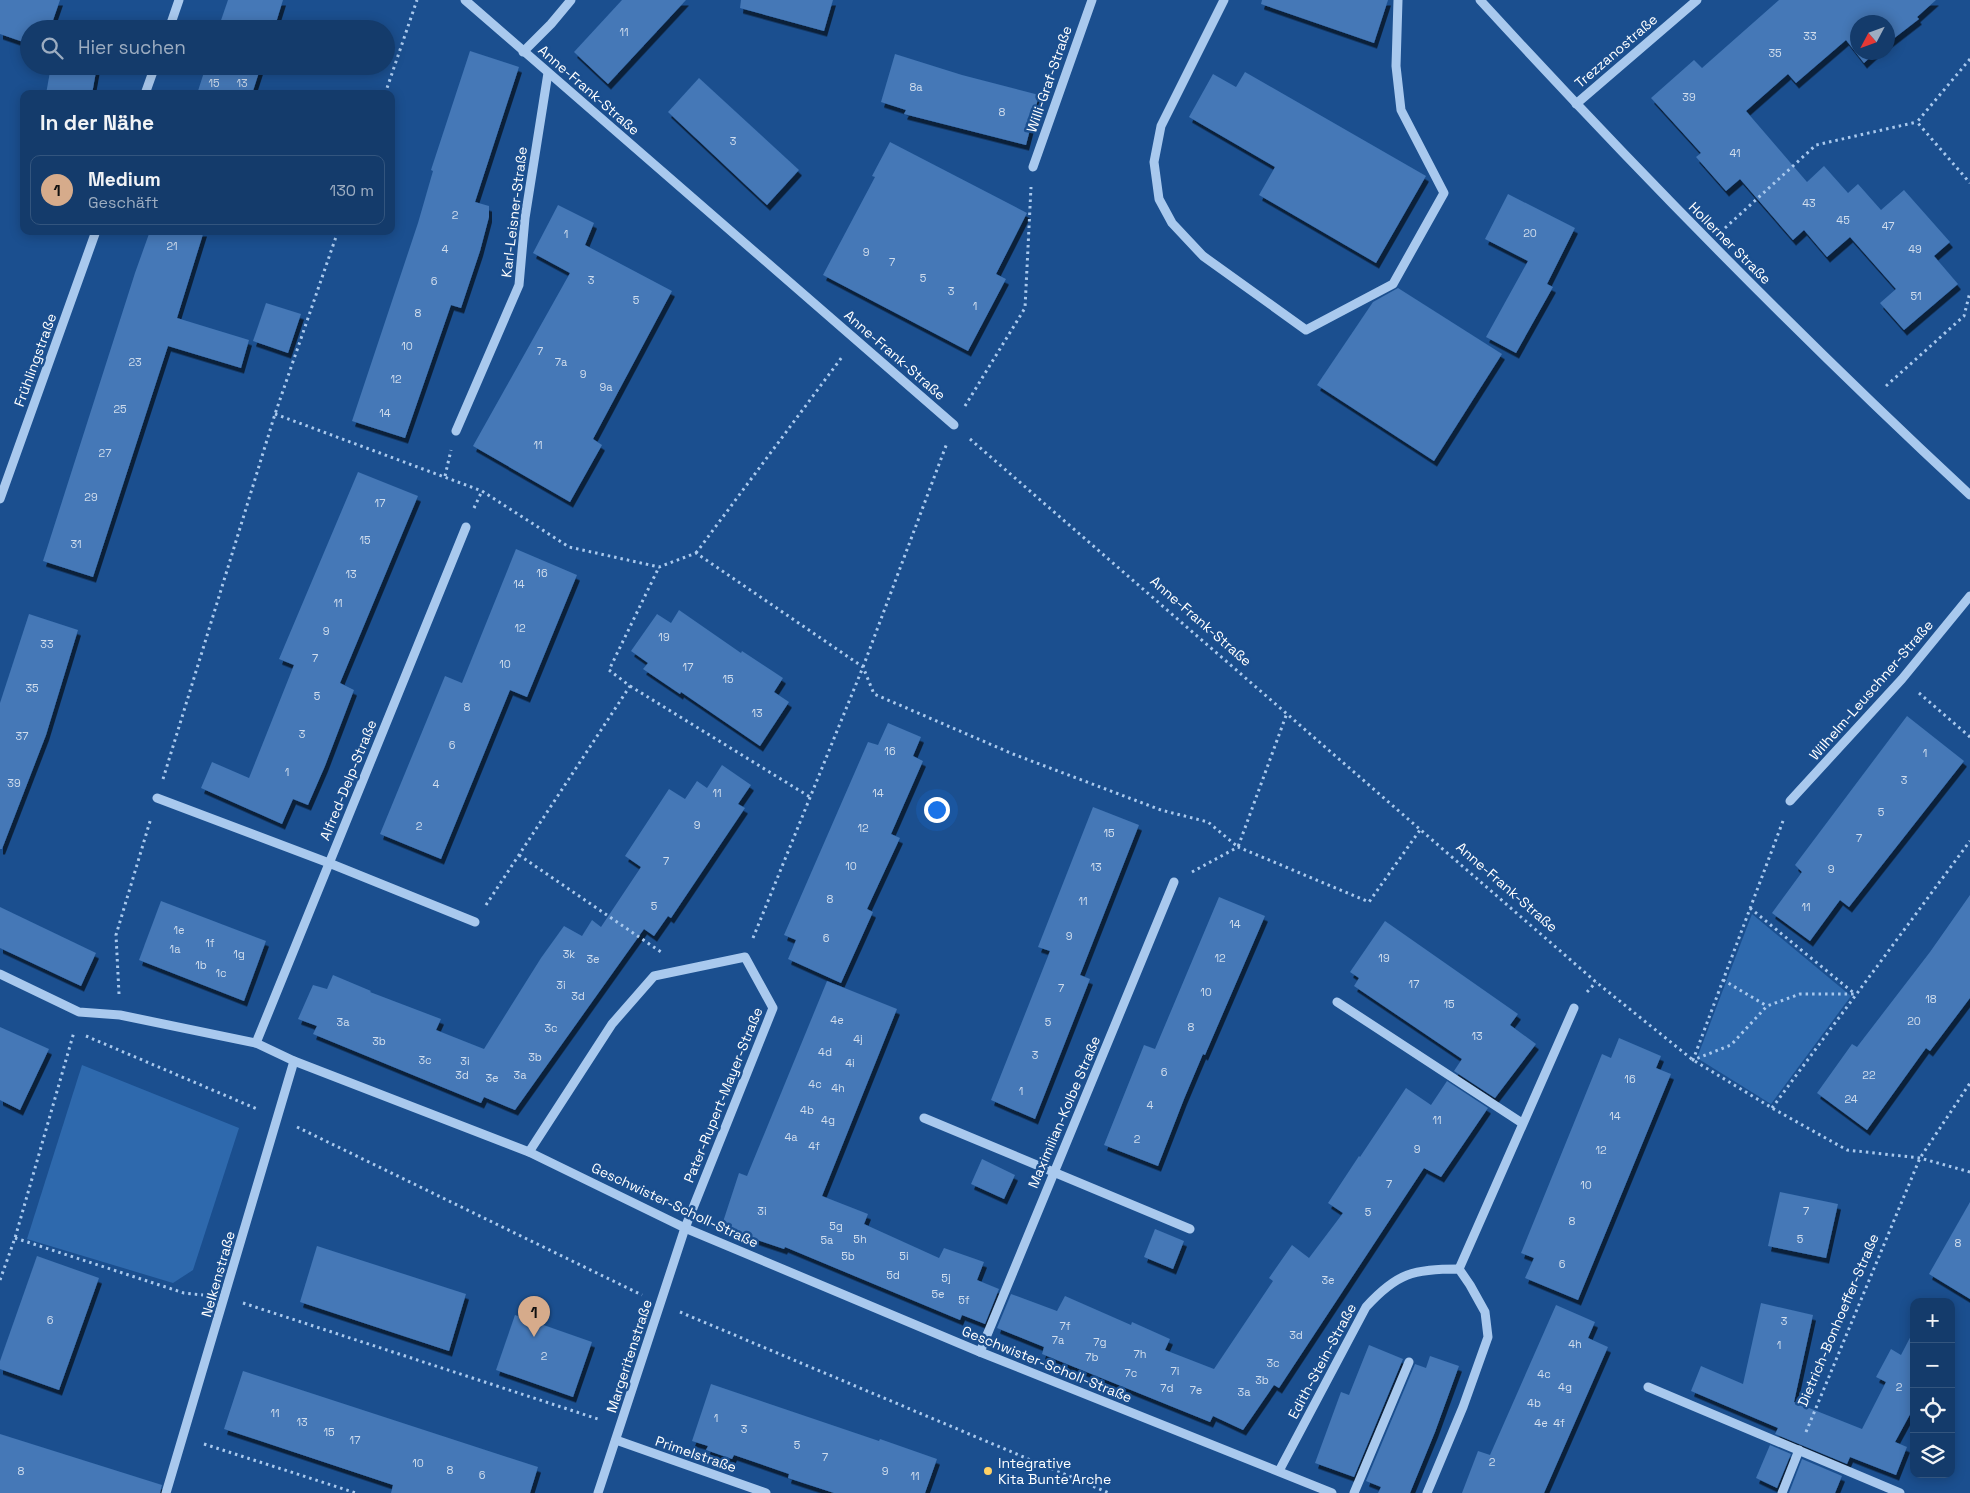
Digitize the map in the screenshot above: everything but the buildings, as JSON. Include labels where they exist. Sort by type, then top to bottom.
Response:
[{"type":"street","points":[[171,20],[179,0]]},
{"type":"street","name":"Anne-Frank-Straße","points":[[465,0],[954,425]]},
{"type":"street","points":[[523,52],[551,24],[571,0]]},
{"type":"street","name":"Willi-Graf-Straße","points":[[1032,167],[1092,0]]},
{"type":"street","points":[[1224,0],[1161,126],[1154,162],[1159,199],[1172,223],[1203,256],[1306,330],[1393,284],[1444,193],[1401,110],[1396,66],[1398,0]]},
{"type":"street","name":"Hollerner Straße","points":[[1480,0],[1576,104],[1804,338],[1970,495]]},
{"type":"street","name":"Trezzanostraße","points":[[1576,104],[1698,0]]},
{"type":"street","name":"Karl-Leisner-Straße","points":[[456,431],[519,285],[525,218],[548,73]]},
{"type":"street","points":[[146,90],[152,75]]},
{"type":"street","name":"Frühlingstraße","points":[[0,499],[95,235]]},
{"type":"street","name":"Alfred-Delp-Straße","points":[[256,1043],[466,527]]},
{"type":"street","name":"Wilhelm-Leuschner-Straße","points":[[1790,801],[1902,679],[1970,596]]},
{"type":"street","points":[[157,798],[330,863],[475,922]]},
{"type":"street","name":"Maximilian-Kolbe Straße","points":[[980,1352],[1174,882]]},
{"type":"street","points":[[529,1152],[612,1024],[654,976],[745,957]]},
{"type":"street","name":"Pater-Rupert-Mayer-Straße","points":[[685,1228],[773,1008],[745,957]]},
{"type":"street","name":"Geschwister-Scholl-Straße","points":[[0,974],[79,1012],[120,1015],[256,1043],[294,1062],[529,1152],[685,1228],[980,1352],[1332,1493]]},
{"type":"street","points":[[1337,1002],[1522,1123]]},
{"type":"street","points":[[1427,1493],[1463,1407],[1488,1336],[1485,1312],[1470,1284],[1459,1269],[1574,1008]]},
{"type":"street","name":"Nelkenstraße","points":[[166,1493],[294,1062]]},
{"type":"street","points":[[924,1118],[1190,1229]]},
{"type":"street","name":"Margeritenstraße","points":[[598,1493],[685,1228]]},
{"type":"street","name":"Edith-Stein-Straße","points":[[1279,1471],[1366,1307],[1381,1290],[1401,1277],[1428,1268],[1459,1269]]},
{"type":"street","points":[[1354,1493],[1409,1362]]},
{"type":"street","points":[[1648,1387],[1900,1493]]},
{"type":"street","name":"Primelstraße","points":[[616,1440],[766,1493]]},
{"type":"street","points":[[1782,1493],[1799,1450]]},
{"type":"path","points":[[395,65],[417,0]]},
{"type":"path","points":[[1709,242],[1816,145],[1917,122],[1970,59]]},
{"type":"path","points":[[386,90],[391,75]]},
{"type":"path","points":[[1917,122],[1970,183]]},
{"type":"path","points":[[745,957],[863,667],[954,425],[1025,308],[1032,167]]},
{"type":"path","points":[[120,1015],[116,935],[275,414],[337,235]]},
{"type":"path","points":[[1871,400],[1964,316],[1970,292]]},
{"type":"path","points":[[275,414],[482,491],[568,547],[659,567],[696,553],[856,338]]},
{"type":"path","name":"Anne-Frank-Straße","points":[[954,425],[1596,982],[1694,1060],[1772,1108],[1847,1150],[1920,1158],[1970,1172]]},
{"type":"path","points":[[696,553],[863,667],[874,694],[1013,754],[1161,810],[1208,822],[1238,847],[1369,902],[1420,830]]},
{"type":"path","points":[[659,567],[609,670],[630,686],[810,797]]},
{"type":"path","points":[[1902,679],[1970,737]]},
{"type":"path","points":[[475,922],[630,686]]},
{"type":"path","points":[[1174,882],[1238,847],[1287,713]]},
{"type":"path","points":[[1694,1060],[1790,801]]},
{"type":"path","points":[[1772,1108],[1970,841]]},
{"type":"path","points":[[519,855],[686,969]]},
{"type":"path","points":[[1750,908],[1856,994]]},
{"type":"path","points":[[1723,980],[1767,1006]]},
{"type":"path","points":[[1694,1060],[1731,1045],[1767,1006],[1800,994],[1856,994]]},
{"type":"path","points":[[0,1280],[15,1238],[74,1030],[278,1118],[660,1304],[1109,1493]]},
{"type":"path","name":"Dietrich-Bonhoeffer-Straße","points":[[1799,1450],[1920,1158],[1970,1083]]},
{"type":"path","points":[[15,1238],[184,1294],[225,1297],[620,1426]]},
{"type":"path","points":[[184,1437],[356,1493]]},
{"type":"shaded area","points":[[1752,914],[1851,996],[1771,1104],[1697,1058]]},
{"type":"shaded area","points":[[82,1065],[239,1128],[193,1270],[173,1283],[27,1239]]},
{"type":"place","name":"Medium","points":[[534,1337]]},
{"type":"place","name":"Integrative Kita Bunte Arche","points":[[988,1471]]}]
